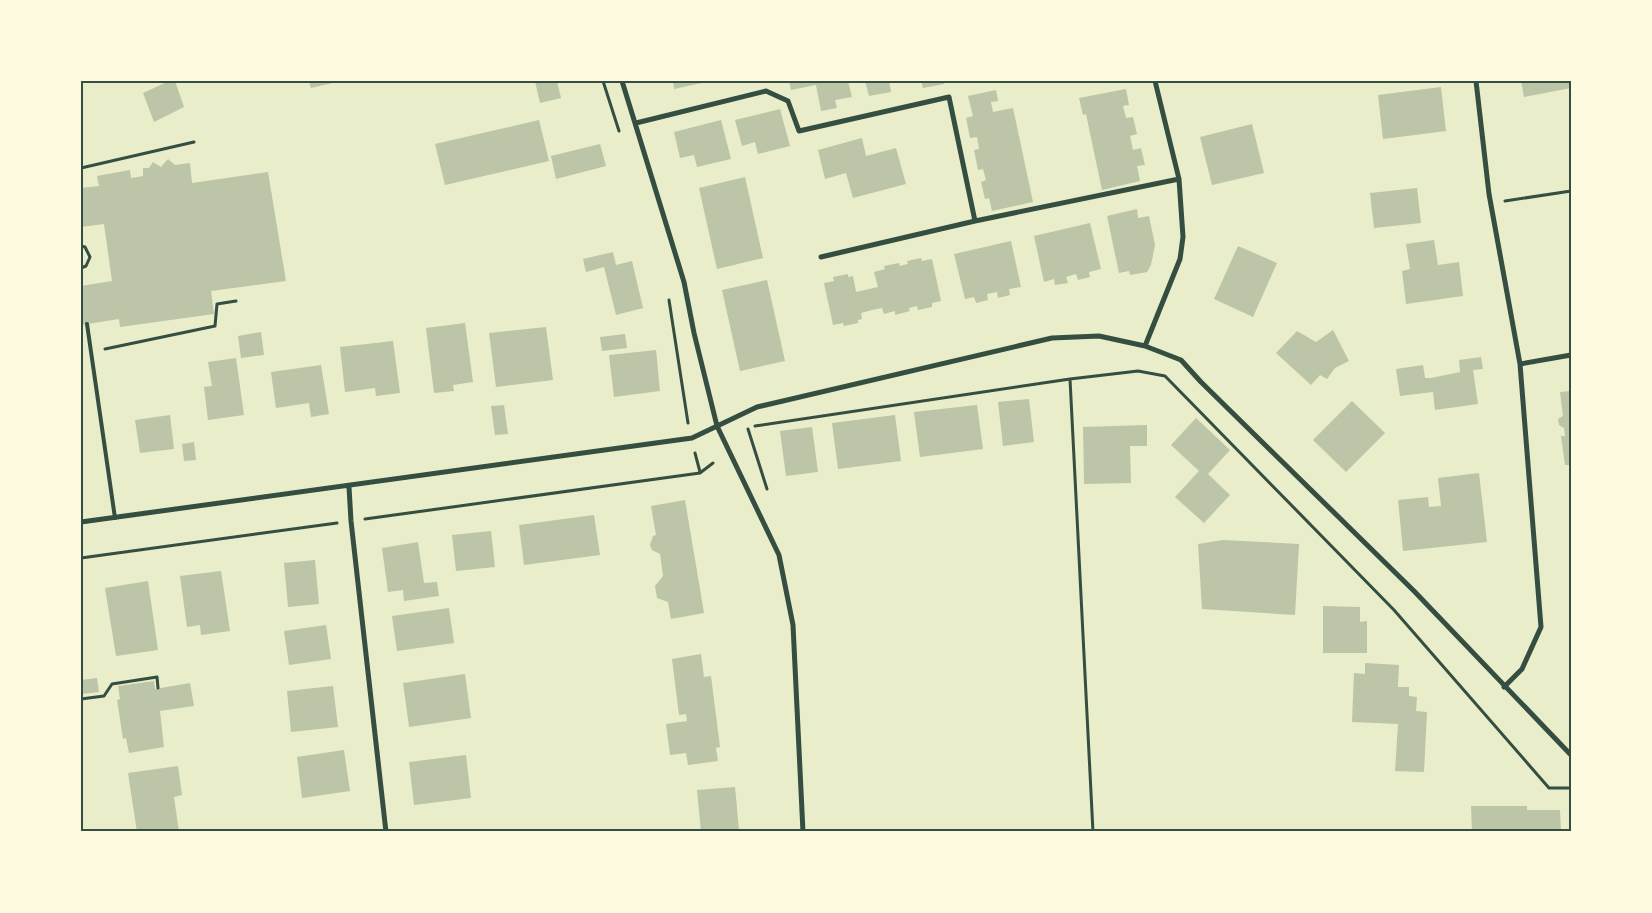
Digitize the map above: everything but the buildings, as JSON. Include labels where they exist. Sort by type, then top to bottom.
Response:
[{"type":"street","points":[[622,81],[684,282],[694,333],[718,426],[779,555],[793,625],[803,832]]},
{"type":"street","points":[[1145,346],[1180,259],[1183,238],[1178,179],[1155,81]]},
{"type":"street","points":[[1476,81],[1491,203],[1520,364],[1542,627],[1522,669],[1504,686]]},
{"type":"street","points":[[636,123],[766,91],[788,101],[799,130],[949,97],[975,221]]},
{"type":"street","points":[[821,257],[975,221],[1178,179]]},
{"type":"street","points":[[81,522],[349,487],[692,438],[757,407],[1052,338],[1098,336],[1145,346],[1181,360],[1201,382],[1414,591],[1571,755]]},
{"type":"street","points":[[1520,364],[1571,355]]},
{"type":"street","points":[[349,487],[350,521],[386,832]]},
{"type":"lane","points":[[87,324],[115,518]]},
{"type":"path","points":[[603,81],[621,138]]},
{"type":"path","points":[[81,168],[194,142]]},
{"type":"path","points":[[1491,203],[1571,191]]},
{"type":"path","points":[[81,246],[85,247],[90,256],[86,266],[81,268]]},
{"type":"path","points":[[668,291],[688,423]]},
{"type":"path","points":[[92,352],[215,326],[217,304],[236,301]]},
{"type":"path","points":[[743,432],[748,428],[1070,379],[1138,371],[1165,376],[1394,610],[1549,788],[1571,788]]},
{"type":"path","points":[[1070,379],[1093,832]]},
{"type":"path","points":[[695,454],[700,472]]},
{"type":"path","points":[[81,558],[700,472],[713,463]]},
{"type":"path","points":[[81,699],[104,696],[112,684],[157,677],[158,688]]}]
